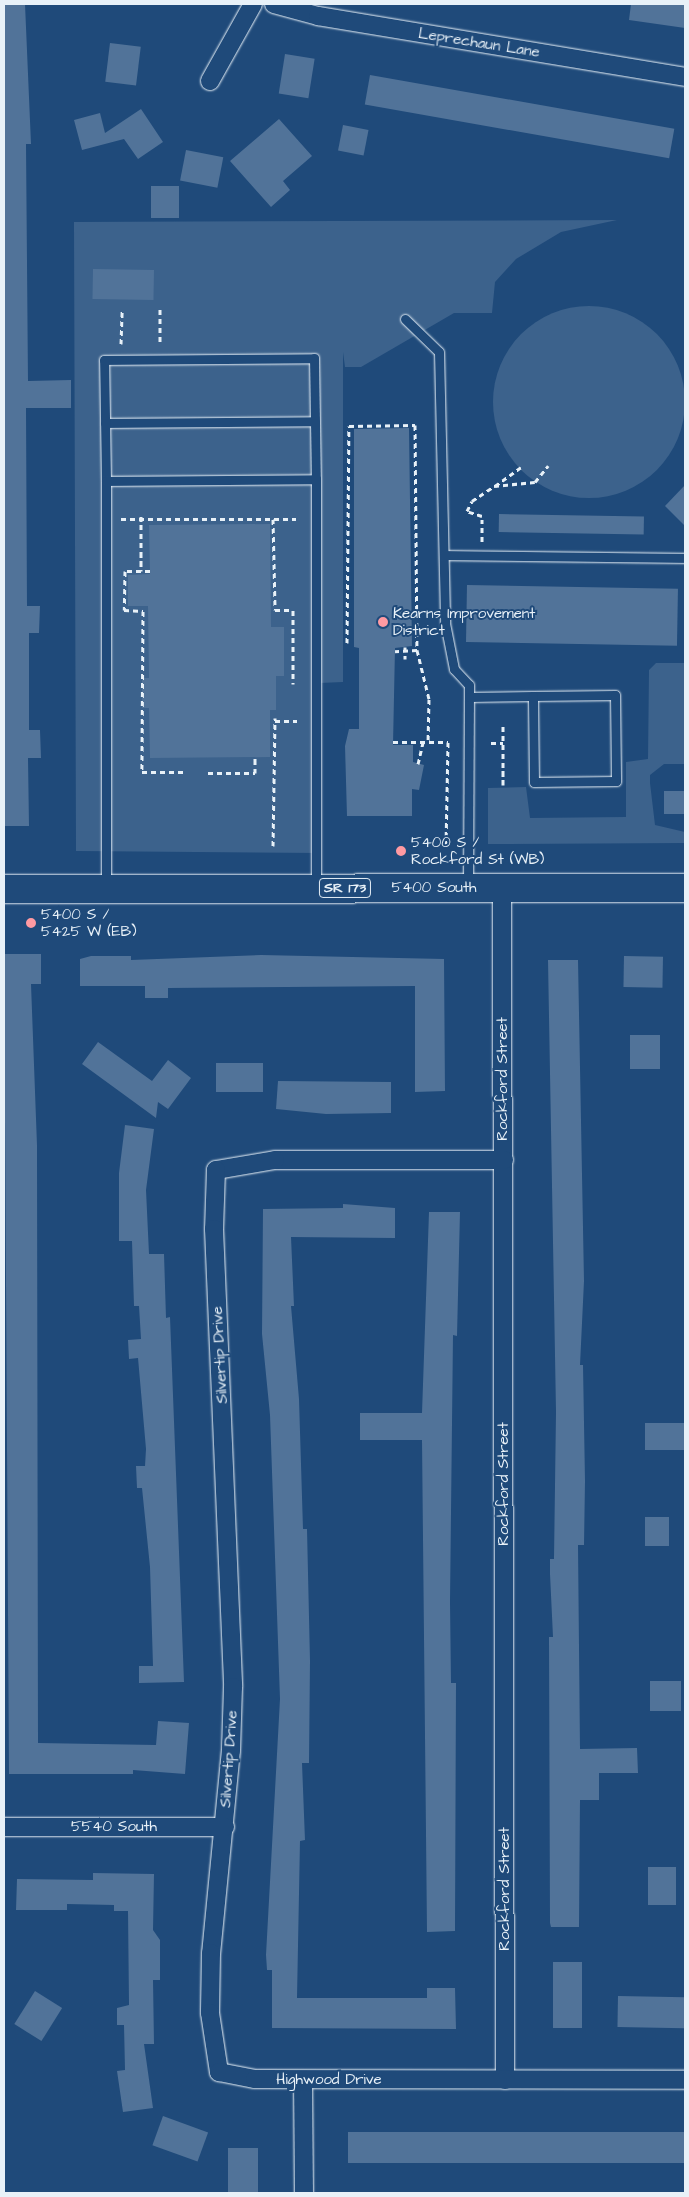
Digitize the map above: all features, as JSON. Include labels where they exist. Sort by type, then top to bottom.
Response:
[{"type":"main road","name":"5400 South","points":[[4,888],[685,888]]},
{"type":"street","points":[[210,81],[253,4]]},
{"type":"street","name":"Leprechaun Lane","points":[[274,4],[318,16],[685,77]]},
{"type":"street","name":"Rockford Street","points":[[502,888],[505,2080]]},
{"type":"street","name":"Silvertip Drive","points":[[224,1827],[232,1750],[233,1632],[214,1229],[216,1170],[275,1160],[504,1160]]},
{"type":"street","name":"5540 South","points":[[4,1827],[224,1827]]},
{"type":"street","name":"Highwood Drive","points":[[224,1827],[211,1953],[210,2013],[219,2072],[254,2080],[685,2080]]},
{"type":"street","points":[[303,2080],[304,2193]]},
{"type":"lane","points":[[405,319],[439,352],[447,639],[454,669],[469,685],[468,888]]},
{"type":"lane","points":[[106,888],[106,481],[104,360],[314,358],[316,479],[316,888]]},
{"type":"lane","points":[[105,423],[315,421]]},
{"type":"lane","points":[[106,481],[316,479]]},
{"type":"lane","points":[[444,555],[685,558]]},
{"type":"lane","points":[[469,697],[533,696],[615,696],[616,781],[534,782],[533,696]]},
{"type":"path","points":[[121,345],[122,309]]},
{"type":"path","points":[[160,309],[161,360]]},
{"type":"path","points":[[347,643],[349,426],[415,425],[417,650],[429,700],[428,742]]},
{"type":"path","points":[[494,486],[530,484],[548,466]]},
{"type":"path","points":[[483,555],[482,516],[467,511],[477,496],[521,467]]},
{"type":"path","points":[[141,518],[141,571]]},
{"type":"path","points":[[121,519],[296,519]]},
{"type":"path","points":[[273,519],[275,610],[294,610],[294,684]]},
{"type":"path","points":[[150,571],[125,571],[124,610],[142,611],[142,772],[187,772]]},
{"type":"path","points":[[395,651],[405,649],[417,650]]},
{"type":"path","points":[[405,649],[405,659]]},
{"type":"path","points":[[273,846],[274,719],[297,721]]},
{"type":"path","points":[[503,726],[503,784]]},
{"type":"path","points":[[393,742],[448,742],[446,848]]},
{"type":"path","points":[[418,764],[423,742]]},
{"type":"path","points":[[491,743],[503,743]]},
{"type":"path","points":[[208,773],[255,773],[255,757]]},
{"type":"shaded area","points":[[617,220],[561,232],[516,259],[495,282],[492,313],[454,313],[361,367],[345,367],[343,352],[343,682],[320,683],[320,853],[76,851],[74,222]]},
{"type":"shaded area","points":[[580,306],[598,306],[626,313],[642,322],[657,334],[669,349],[678,365],[685,393],[685,411],[678,439],[669,455],[657,470],[642,482],[626,491],[598,498],[580,498],[561,494],[544,487],[528,476],[515,463],[504,447],[497,430],[493,411],[493,393],[497,374],[504,357],[515,341],[528,328],[544,317],[561,310]]},
{"type":"shaded area","points":[[656,663],[685,663],[685,764],[664,764],[650,775],[650,783],[655,825],[685,832],[685,843],[488,844],[488,788],[526,787],[530,818],[626,817],[626,762],[648,759],[649,670]]},
{"type":"building","points":[[5,4],[25,4],[31,144],[26,144],[28,381],[71,380],[71,408],[26,408],[27,606],[40,606],[39,633],[29,633],[29,730],[40,730],[41,758],[28,758],[29,826],[4,826]]},
{"type":"building","points":[[631,4],[685,4],[685,28],[629,20]]},
{"type":"building","points":[[110,43],[141,47],[136,85],[105,82]]},
{"type":"building","points":[[285,54],[315,59],[308,98],[279,94]]},
{"type":"building","points":[[370,75],[674,129],[669,158],[365,105]]},
{"type":"building","points":[[141,109],[163,142],[138,159],[124,139],[82,150],[74,120],[100,113],[105,133]]},
{"type":"building","points":[[279,119],[312,156],[283,181],[290,190],[271,207],[230,161]]},
{"type":"building","points":[[343,125],[369,130],[364,155],[338,151]]},
{"type":"building","points":[[186,150],[223,157],[217,188],[180,180]]},
{"type":"building","points":[[151,186],[179,186],[179,218],[151,218]]},
{"type":"building","points":[[93,269],[154,270],[153,300],[92,299]]},
{"type":"building","name":"Kearns Improvement District","points":[[409,428],[412,646],[395,648],[393,745],[413,745],[413,762],[424,765],[419,790],[412,789],[412,816],[347,816],[345,746],[349,729],[359,729],[359,648],[354,647],[354,429]]},
{"type":"building","points":[[685,485],[685,526],[665,506]]},
{"type":"building","points":[[499,514],[644,517],[644,535],[499,532]]},
{"type":"building","points":[[270,524],[271,627],[284,627],[284,676],[276,676],[276,710],[270,710],[270,757],[150,758],[149,708],[142,708],[142,678],[149,678],[148,606],[128,606],[128,575],[150,574],[149,525]]},
{"type":"building","points":[[467,585],[678,589],[677,646],[466,642]]},
{"type":"building","points":[[664,791],[685,791],[685,814],[664,814]]},
{"type":"building","points":[[4,954],[41,954],[41,984],[31,984],[37,1145],[38,1743],[156,1745],[158,1721],[189,1723],[185,1774],[133,1770],[133,1774],[9,1774]]},
{"type":"building","points":[[261,955],[444,959],[445,1091],[415,1092],[415,986],[168,988],[168,998],[145,998],[145,986],[80,986],[80,959],[91,956],[131,956],[131,960]]},
{"type":"building","points":[[624,956],[663,957],[662,988],[623,987]]},
{"type":"building","points":[[548,960],[578,960],[584,1281],[580,1365],[583,1365],[585,1481],[584,1545],[578,1545],[580,1749],[637,1748],[638,1773],[599,1773],[599,1800],[580,1800],[579,1927],[551,1927],[550,1923],[549,1637],[553,1637],[550,1559],[554,1559],[556,1412]]},
{"type":"building","points":[[630,1035],[660,1035],[660,1069],[630,1069]]},
{"type":"building","points":[[98,1042],[152,1081],[168,1060],[191,1078],[168,1109],[158,1102],[156,1118],[82,1064]]},
{"type":"building","points":[[216,1063],[263,1063],[263,1092],[216,1092]]},
{"type":"building","points":[[278,1081],[391,1082],[391,1113],[326,1114],[276,1109]]},
{"type":"building","points":[[125,1125],[154,1129],[146,1190],[149,1254],[164,1254],[166,1318],[170,1317],[184,1682],[139,1683],[139,1666],[153,1666],[150,1567],[142,1488],[137,1488],[136,1466],[145,1466],[146,1449],[138,1358],[129,1359],[128,1340],[141,1339],[139,1306],[134,1306],[132,1241],[119,1241],[119,1173]]},
{"type":"building","points":[[343,1204],[395,1208],[395,1238],[291,1237],[294,1306],[291,1306],[299,1399],[303,1529],[307,1529],[310,1661],[309,1763],[302,1763],[305,1840],[300,1841],[297,1998],[427,1998],[427,1988],[455,1988],[456,2029],[272,2028],[272,1970],[267,1970],[266,1955],[280,1699],[270,1415],[262,1334],[263,1209],[343,1208]]},
{"type":"building","points":[[429,1212],[460,1212],[457,1336],[453,1335],[450,1602],[451,1683],[456,1683],[455,1931],[427,1932],[422,1440],[360,1440],[360,1413],[422,1413]]},
{"type":"building","points":[[645,1423],[685,1423],[685,1450],[645,1450]]},
{"type":"building","points":[[645,1517],[669,1517],[669,1546],[645,1546]]},
{"type":"building","points":[[650,1681],[681,1681],[681,1711],[650,1711]]},
{"type":"building","points":[[648,1867],[676,1867],[676,1905],[648,1905]]},
{"type":"building","points":[[93,1873],[154,1874],[153,1930],[160,1940],[160,1980],[153,1980],[154,2044],[144,2044],[153,2108],[123,2112],[117,2071],[125,2070],[124,2025],[117,2025],[117,2008],[129,2005],[128,1911],[114,1911],[114,1905],[67,1904],[67,1910],[16,1910],[17,1879],[93,1880]]},
{"type":"building","points":[[553,1962],[582,1962],[582,2028],[553,2028]]},
{"type":"building","points":[[35,1991],[62,2008],[41,2041],[14,2024]]},
{"type":"building","points":[[618,1996],[685,1997],[684,2028],[617,2027]]},
{"type":"building","points":[[163,2116],[208,2132],[198,2162],[152,2145]]},
{"type":"building","points":[[348,2132],[685,2132],[685,2163],[348,2163]]},
{"type":"building","points":[[228,2148],[258,2148],[258,2193],[228,2193]]},
{"type":"place","name":"Kearns Improvement District","points":[[383,622]]},
{"type":"place","name":"5400 S / Rockford St (WB)","points":[[401,851]]},
{"type":"place","name":"5400 S / 5425 W (EB)","points":[[31,923]]}]
